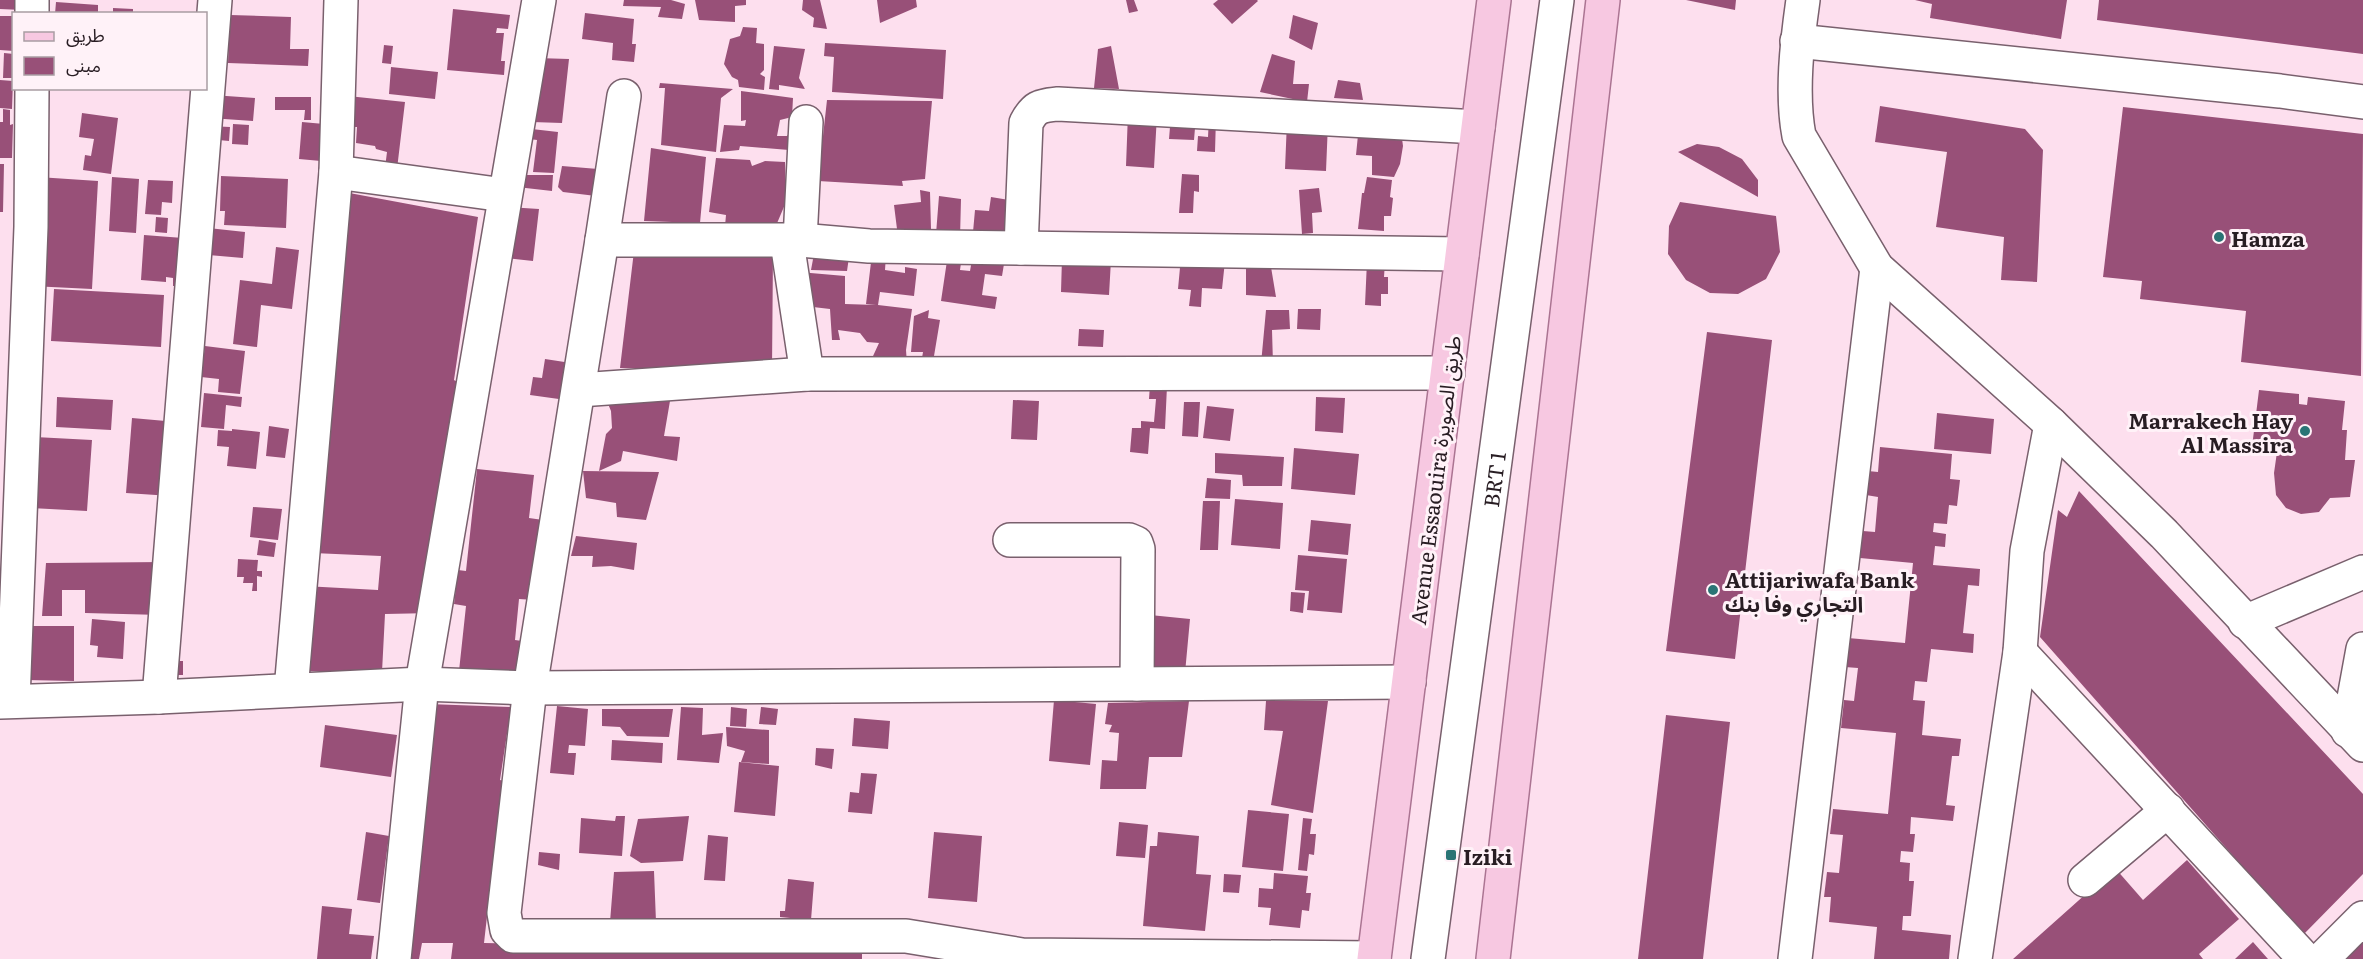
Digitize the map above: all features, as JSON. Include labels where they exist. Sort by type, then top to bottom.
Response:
[{"type":"main road","name":"Avenue Essaouira طريق الصويرة","points":[[1374,958],[1494,0]]},
{"type":"main road","points":[[1493,959],[1603,0]]},
{"type":"street","points":[[159,698],[215,0]]},
{"type":"street","points":[[291,690],[336,172],[341,0]]},
{"type":"street","points":[[394,959],[423,684],[504,195],[539,0]]},
{"type":"street","name":"BRT 1","points":[[1428,959],[1557,0]]},
{"type":"street","points":[[1803,0],[1797,41],[1796,118],[1799,136],[1877,268],[2051,424],[2164,534],[2355,738]]},
{"type":"street","points":[[1797,41],[2280,91],[2363,102]]},
{"type":"street","points":[[32,90],[31,227],[7,701],[159,698],[423,684],[531,688],[1409,682]]},
{"type":"street","points":[[624,96],[531,688],[504,913],[507,930],[513,936],[906,936],[1022,957],[1374,958]]},
{"type":"street","points":[[1021,248],[1026,123],[1032,111],[1041,106],[1058,104],[1478,127]]},
{"type":"street","points":[[806,122],[794,241],[807,374]]},
{"type":"street","points":[[336,172],[504,195]]},
{"type":"street","points":[[602,240],[794,241],[869,246],[1462,254]]},
{"type":"street","points":[[1795,959],[1877,268]]},
{"type":"street","points":[[579,390],[807,374],[1448,373]]},
{"type":"street","points":[[1975,959],[2019,651],[2027,551],[2051,424]]},
{"type":"street","points":[[1010,540],[1129,540],[1136,543],[1138,549],[1137,684]]},
{"type":"street","points":[[2246,622],[2363,572]]},
{"type":"street","points":[[2355,738],[2363,649]]},
{"type":"street","points":[[2019,651],[2305,959]]},
{"type":"street","points":[[2085,880],[2168,810]]},
{"type":"street","points":[[2322,959],[2363,918]]},
{"type":"building","points":[[0,0],[22,0],[22,10],[0,9]]},
{"type":"building","points":[[624,0],[671,0],[685,4],[682,19],[658,17],[661,7],[623,6]]},
{"type":"building","points":[[695,0],[746,0],[746,5],[735,6],[735,22],[699,20]]},
{"type":"building","points":[[803,0],[820,0],[827,29],[813,27],[814,18],[802,10]]},
{"type":"building","points":[[877,0],[916,0],[917,7],[880,23]]},
{"type":"building","points":[[1126,0],[1134,0],[1138,11],[1129,13]]},
{"type":"building","points":[[1218,0],[1258,1],[1232,24],[1213,4]]},
{"type":"building","points":[[1686,0],[1736,0],[1735,10]]},
{"type":"building","points":[[1915,0],[2067,0],[2061,39],[1930,18],[1932,4]]},
{"type":"building","points":[[2099,0],[2363,0],[2363,54],[2097,20]]},
{"type":"building","points":[[56,2],[98,5],[98,12],[55,12]]},
{"type":"building","points":[[113,8],[133,9],[133,12],[113,12]]},
{"type":"building","points":[[453,9],[510,15],[508,29],[497,28],[496,33],[504,33],[501,61],[505,61],[504,75],[447,70]]},
{"type":"building","points":[[585,13],[634,19],[632,44],[636,44],[634,62],[612,60],[613,43],[582,39]]},
{"type":"building","points":[[230,15],[291,17],[290,49],[309,49],[308,66],[228,63]]},
{"type":"building","points":[[1293,15],[1318,23],[1312,50],[1289,38]]},
{"type":"building","points":[[0,16],[12,16],[12,51],[0,50]]},
{"type":"building","points":[[743,27],[757,28],[756,43],[764,44],[764,70],[760,74],[765,77],[764,90],[739,87],[738,80],[732,77],[724,64],[730,39],[740,36]]},
{"type":"building","points":[[825,43],[946,50],[943,99],[832,92],[834,57],[824,56]]},
{"type":"building","points":[[384,45],[393,46],[391,64],[382,63]]},
{"type":"building","points":[[774,46],[805,49],[799,78],[805,89],[779,85],[779,90],[769,89]]},
{"type":"building","points":[[1111,46],[1119,89],[1094,88],[1098,49]]},
{"type":"building","points":[[4,53],[12,54],[12,78],[3,78]]},
{"type":"building","points":[[1272,54],[1295,61],[1293,84],[1309,84],[1307,102],[1260,92]]},
{"type":"building","points":[[537,58],[569,59],[562,123],[532,122]]},
{"type":"building","points":[[391,67],[438,72],[435,99],[389,94]]},
{"type":"building","points":[[0,80],[12,81],[12,109],[0,108]]},
{"type":"building","points":[[1338,80],[1360,83],[1363,100],[1334,98]]},
{"type":"building","points":[[660,83],[733,89],[721,98],[716,152],[661,145],[665,88],[659,88]]},
{"type":"building","points":[[741,91],[793,98],[792,117],[780,120],[777,136],[787,136],[791,131],[801,151],[740,146],[739,150],[720,152],[724,125],[745,126],[746,120],[741,121]]},
{"type":"building","points":[[212,95],[255,98],[253,121],[210,118]]},
{"type":"building","points":[[348,96],[405,102],[397,169],[385,168],[387,152],[376,149],[375,146],[356,143],[357,127],[343,127]]},
{"type":"building","points":[[275,97],[311,97],[311,120],[304,120],[305,110],[275,110]]},
{"type":"building","points":[[827,100],[932,101],[925,179],[902,181],[903,186],[818,181]]},
{"type":"building","points":[[1880,106],[2025,129],[2043,150],[2037,282],[2001,280],[2004,237],[1936,227],[1947,152],[1875,142]]},
{"type":"building","name":"Hamza","points":[[2123,107],[2363,134],[2361,376],[2241,362],[2246,311],[2140,299],[2142,281],[2103,277]]},
{"type":"building","points":[[3,109],[10,110],[10,125],[13,124],[12,158],[0,158],[0,122],[3,122]]},
{"type":"building","points":[[82,113],[118,118],[111,174],[83,170],[85,155],[91,156],[94,139],[79,137]]},
{"type":"building","points":[[1128,113],[1157,115],[1154,168],[1126,166]]},
{"type":"building","points":[[1171,115],[1196,116],[1194,140],[1169,139]]},
{"type":"building","points":[[1209,117],[1216,117],[1215,152],[1197,151],[1198,136],[1208,137]]},
{"type":"building","points":[[1287,121],[1328,123],[1326,171],[1285,169]]},
{"type":"building","points":[[302,122],[335,125],[332,162],[299,159]]},
{"type":"building","points":[[233,124],[249,125],[248,145],[232,144]]},
{"type":"building","points":[[1400,124],[1403,146],[1400,164],[1394,177],[1372,175],[1372,156],[1356,155],[1359,125]]},
{"type":"building","points":[[209,126],[230,127],[229,141],[208,139]]},
{"type":"building","points":[[523,128],[558,132],[554,173],[533,172],[537,140],[522,138]]},
{"type":"building","points":[[1697,144],[1719,147],[1742,159],[1758,180],[1758,197],[1678,152]]},
{"type":"building","points":[[651,148],[706,157],[700,223],[644,221]]},
{"type":"building","points":[[716,158],[750,160],[752,166],[765,161],[785,162],[786,202],[775,228],[725,226],[726,215],[709,212]]},
{"type":"building","points":[[0,164],[4,164],[3,212],[0,212]]},
{"type":"building","points":[[562,166],[598,169],[596,196],[563,192],[558,187]]},
{"type":"building","points":[[1182,174],[1199,175],[1199,192],[1194,191],[1193,213],[1179,213]]},
{"type":"building","points":[[518,175],[553,175],[552,191],[517,187]]},
{"type":"building","points":[[221,176],[288,179],[286,228],[224,225],[225,211],[220,211]]},
{"type":"building","points":[[38,177],[98,181],[92,289],[31,286]]},
{"type":"building","points":[[112,177],[139,179],[136,233],[109,231]]},
{"type":"building","points":[[1367,177],[1392,180],[1391,216],[1384,216],[1384,231],[1358,229],[1362,193],[1364,193]]},
{"type":"building","points":[[148,180],[173,181],[172,203],[162,202],[161,215],[145,214]]},
{"type":"building","points":[[1319,188],[1322,212],[1312,213],[1313,233],[1302,234],[1299,190]]},
{"type":"building","points":[[920,190],[930,192],[931,229],[897,229],[894,205],[921,202]]},
{"type":"building","points":[[344,192],[478,217],[454,380],[465,387],[449,521],[432,522],[433,613],[385,614],[382,672],[299,671],[304,586],[378,590],[381,556],[313,553]]},
{"type":"building","points":[[939,196],[961,199],[960,238],[936,234]]},
{"type":"building","points":[[991,197],[1009,200],[1005,236],[973,232],[975,210],[989,211]]},
{"type":"building","points":[[1680,202],[1776,216],[1780,252],[1766,279],[1738,294],[1710,293],[1686,280],[1668,254],[1669,226]]},
{"type":"building","points":[[508,207],[539,209],[533,261],[497,257]]},
{"type":"building","points":[[156,217],[168,218],[167,233],[155,232]]},
{"type":"building","points":[[199,227],[245,232],[243,258],[197,254]]},
{"type":"building","points":[[144,235],[183,238],[180,286],[173,286],[173,278],[166,277],[166,282],[141,280]]},
{"type":"building","points":[[276,247],[299,250],[292,309],[261,305],[257,347],[233,344],[240,280],[272,284]]},
{"type":"building","points":[[634,251],[773,252],[772,369],[620,368]]},
{"type":"building","points":[[814,254],[849,257],[847,271],[811,270]]},
{"type":"building","points":[[872,254],[886,255],[885,270],[905,273],[905,267],[917,269],[914,296],[880,292],[878,305],[912,309],[906,350],[907,364],[868,367],[879,343],[867,342],[860,333],[838,330],[840,340],[832,340],[830,309],[813,307],[799,272],[845,276],[845,304],[876,305],[866,304]]},
{"type":"building","points":[[948,254],[962,256],[960,270],[970,271],[973,254],[1005,258],[1002,276],[985,274],[982,295],[997,297],[995,309],[941,301]]},
{"type":"building","points":[[1181,257],[1225,261],[1222,289],[1202,288],[1201,307],[1189,306],[1191,290],[1178,289]]},
{"type":"building","points":[[1062,258],[1111,260],[1109,295],[1061,292]]},
{"type":"building","points":[[1367,261],[1385,262],[1384,277],[1388,277],[1388,294],[1381,294],[1381,306],[1365,305]]},
{"type":"building","points":[[1246,266],[1271,267],[1276,297],[1246,295]]},
{"type":"building","points":[[54,289],[164,295],[161,347],[51,341]]},
{"type":"building","points":[[1298,309],[1321,309],[1320,330],[1297,329]]},
{"type":"building","points":[[929,310],[928,318],[940,320],[933,362],[921,364],[923,352],[911,352],[914,316]]},
{"type":"building","points":[[1266,310],[1289,310],[1290,329],[1272,330],[1273,364],[1261,364]]},
{"type":"building","points":[[1079,329],[1104,330],[1103,347],[1078,346]]},
{"type":"building","points":[[1707,332],[1772,340],[1735,659],[1666,651]]},
{"type":"building","points":[[205,346],[245,351],[240,394],[218,392],[219,379],[201,377]]},
{"type":"building","points":[[545,359],[571,363],[566,400],[530,395],[533,377],[542,378]]},
{"type":"building","points":[[1150,385],[1167,386],[1165,429],[1150,428],[1148,454],[1130,452],[1132,428],[1141,428],[1141,421],[1154,422],[1156,399],[1149,399]]},
{"type":"building","points":[[2259,390],[2299,394],[2299,404],[2307,405],[2308,397],[2345,401],[2342,430],[2347,430],[2345,460],[2355,460],[2350,497],[2330,498],[2319,512],[2301,514],[2286,508],[2276,495],[2274,473],[2277,452],[2252,447]]},
{"type":"building","points":[[204,393],[242,397],[241,407],[226,405],[224,429],[201,427]]},
{"type":"building","points":[[57,397],[113,400],[111,430],[56,427]]},
{"type":"building","points":[[1316,397],[1345,398],[1343,433],[1315,431]]},
{"type":"building","points":[[606,399],[624,403],[670,401],[664,436],[680,437],[677,461],[623,451],[621,461],[599,471],[606,434],[612,428],[611,411]]},
{"type":"building","points":[[1013,400],[1039,401],[1037,440],[1011,439]]},
{"type":"building","points":[[1184,402],[1200,402],[1198,437],[1182,436]]},
{"type":"building","points":[[1207,406],[1234,409],[1230,441],[1203,438]]},
{"type":"building","points":[[1937,413],[1994,419],[1991,454],[1934,449]]},
{"type":"building","points":[[132,418],[177,422],[171,496],[126,493]]},
{"type":"building","points":[[269,426],[289,429],[285,458],[266,456]]},
{"type":"building","points":[[232,429],[260,432],[256,469],[227,466],[229,447],[217,446],[218,430],[232,431]]},
{"type":"building","points":[[35,437],[92,440],[87,511],[31,508]]},
{"type":"building","points":[[1880,447],[1952,454],[1950,479],[1960,480],[1957,506],[1949,505],[1947,524],[1934,523],[1933,532],[1946,534],[1945,547],[1935,546],[1933,565],[1980,569],[1979,586],[1968,585],[1963,633],[1974,634],[1973,653],[1931,649],[1927,682],[1915,681],[1913,700],[1925,701],[1922,735],[1961,739],[1959,756],[1952,756],[1946,805],[1955,806],[1953,821],[1911,817],[1910,834],[1915,834],[1913,852],[1901,851],[1900,862],[1910,863],[1909,881],[1914,881],[1911,916],[1903,916],[1902,930],[1951,935],[1949,959],[1874,959],[1877,927],[1829,922],[1831,897],[1824,897],[1827,872],[1839,873],[1843,835],[1830,834],[1833,809],[1888,814],[1896,733],[1841,728],[1844,700],[1854,701],[1858,668],[1845,667],[1848,638],[1905,643],[1913,563],[1860,558],[1863,531],[1875,532],[1878,497],[1866,495],[1868,471],[1878,472]]},
{"type":"building","points":[[1294,448],[1359,454],[1355,495],[1291,489]]},
{"type":"building","points":[[1215,453],[1284,457],[1282,486],[1243,486],[1242,475],[1215,473]]},
{"type":"building","points":[[477,469],[534,475],[529,518],[543,520],[534,600],[519,599],[515,640],[522,641],[518,677],[459,671],[466,606],[454,604],[458,570],[466,571]]},
{"type":"building","points":[[583,471],[659,472],[646,520],[617,517],[616,503],[586,498]]},
{"type":"building","points":[[1207,478],[1231,480],[1230,499],[1205,498]]},
{"type":"building","points":[[2079,491],[2363,794],[2363,874],[2303,935],[2040,637],[2058,510],[2067,517]]},
{"type":"building","points":[[1235,499],[1283,503],[1280,549],[1231,545]]},
{"type":"building","points":[[1203,501],[1220,501],[1218,550],[1200,550]]},
{"type":"building","points":[[253,507],[282,509],[278,540],[250,537]]},
{"type":"building","points":[[1311,520],[1351,524],[1348,555],[1308,551]]},
{"type":"building","points":[[576,536],[637,543],[634,570],[611,566],[592,567],[593,556],[571,556]]},
{"type":"building","points":[[259,540],[276,543],[274,557],[257,555]]},
{"type":"building","points":[[1298,555],[1347,559],[1342,613],[1307,610],[1309,591],[1295,590]]},
{"type":"building","points":[[238,559],[258,560],[257,571],[262,571],[262,577],[257,576],[257,591],[252,591],[253,583],[243,583],[244,577],[237,577]]},
{"type":"building","points":[[165,562],[161,615],[85,613],[85,590],[62,590],[62,616],[42,616],[46,563]]},
{"type":"building","points":[[1291,592],[1305,593],[1303,613],[1290,611]]},
{"type":"building","points":[[1150,615],[1190,619],[1185,673],[1145,669]]},
{"type":"building","points":[[92,619],[125,622],[123,659],[97,657],[98,646],[90,645]]},
{"type":"building","points":[[26,626],[74,626],[74,681],[26,680]]},
{"type":"building","points":[[168,661],[183,661],[183,675],[168,675]]},
{"type":"building","points":[[1054,700],[1096,704],[1090,765],[1049,761]]},
{"type":"building","points":[[1189,701],[1182,757],[1149,757],[1146,789],[1100,789],[1102,760],[1117,761],[1119,733],[1109,732],[1112,725],[1105,724],[1108,703]]},
{"type":"building","points":[[1266,701],[1328,701],[1313,813],[1271,805],[1283,731],[1264,730]]},
{"type":"building","points":[[428,704],[511,707],[500,780],[511,783],[508,809],[499,810],[484,943],[862,951],[862,959],[451,959],[453,943],[422,943],[419,959],[405,959]]},
{"type":"building","points":[[557,706],[588,709],[585,746],[569,745],[568,753],[576,753],[574,775],[550,773]]},
{"type":"building","points":[[681,707],[703,708],[702,735],[723,733],[719,763],[677,760]]},
{"type":"building","points":[[731,707],[747,709],[746,727],[730,726]]},
{"type":"building","points":[[761,707],[778,709],[776,725],[759,724]]},
{"type":"building","points":[[602,709],[673,709],[669,737],[627,736],[620,727],[602,726]]},
{"type":"building","points":[[1666,715],[1730,722],[1703,959],[1638,959]]},
{"type":"building","points":[[854,718],[890,721],[888,749],[852,746]]},
{"type":"building","points":[[325,725],[397,735],[391,777],[320,767]]},
{"type":"building","points":[[726,727],[769,730],[769,764],[741,762],[745,751],[727,746]]},
{"type":"building","points":[[612,740],[663,743],[662,763],[611,760]]},
{"type":"building","points":[[816,748],[834,749],[832,769],[815,765]]},
{"type":"building","points":[[739,762],[779,766],[775,816],[734,812]]},
{"type":"building","points":[[861,773],[877,774],[872,814],[848,812],[850,792],[859,793]]},
{"type":"building","points":[[1248,810],[1289,814],[1283,871],[1242,867]]},
{"type":"building","points":[[616,816],[625,816],[622,856],[579,853],[581,818],[615,821]]},
{"type":"building","points":[[689,816],[683,861],[641,863],[630,856],[638,819]]},
{"type":"building","points":[[1303,818],[1312,819],[1310,834],[1316,834],[1314,855],[1309,854],[1307,871],[1298,870]]},
{"type":"building","points":[[1119,822],[1148,825],[1145,858],[1116,856]]},
{"type":"building","points":[[366,832],[389,836],[380,903],[357,900]]},
{"type":"building","points":[[934,832],[982,836],[977,902],[928,898]]},
{"type":"building","points":[[1158,832],[1199,836],[1196,874],[1211,875],[1205,931],[1143,926],[1150,846],[1157,846]]},
{"type":"building","points":[[708,835],[728,837],[725,881],[704,880]]},
{"type":"building","points":[[539,852],[560,854],[559,870],[538,865]]},
{"type":"building","points":[[2187,860],[2239,919],[2199,954],[2203,959],[2013,959],[2115,868],[2143,900]]},
{"type":"building","points":[[654,871],[656,922],[610,922],[614,872]]},
{"type":"building","points":[[1274,873],[1308,876],[1306,893],[1311,893],[1309,911],[1302,910],[1300,928],[1269,925],[1271,908],[1258,907],[1259,888],[1273,889]]},
{"type":"building","points":[[1224,874],[1241,875],[1239,893],[1223,892]]},
{"type":"building","points":[[788,879],[814,882],[811,920],[780,917],[780,911],[785,911]]},
{"type":"building","points":[[322,906],[352,909],[349,934],[374,936],[371,959],[317,959]]},
{"type":"building","points":[[2363,941],[2363,959],[2343,959]]},
{"type":"building","points":[[2253,942],[2268,959],[2235,959]]},
{"type":"place","name":"Hamza","points":[[2219,237]]},
{"type":"place","name":"Marrakech Hay Al Massira","points":[[2305,431]]},
{"type":"place","name":"Attijariwafa Bank التجاري وفا بنك","points":[[1713,590]]},
{"type":"place","name":"Iziki","points":[[1451,855]]}]
